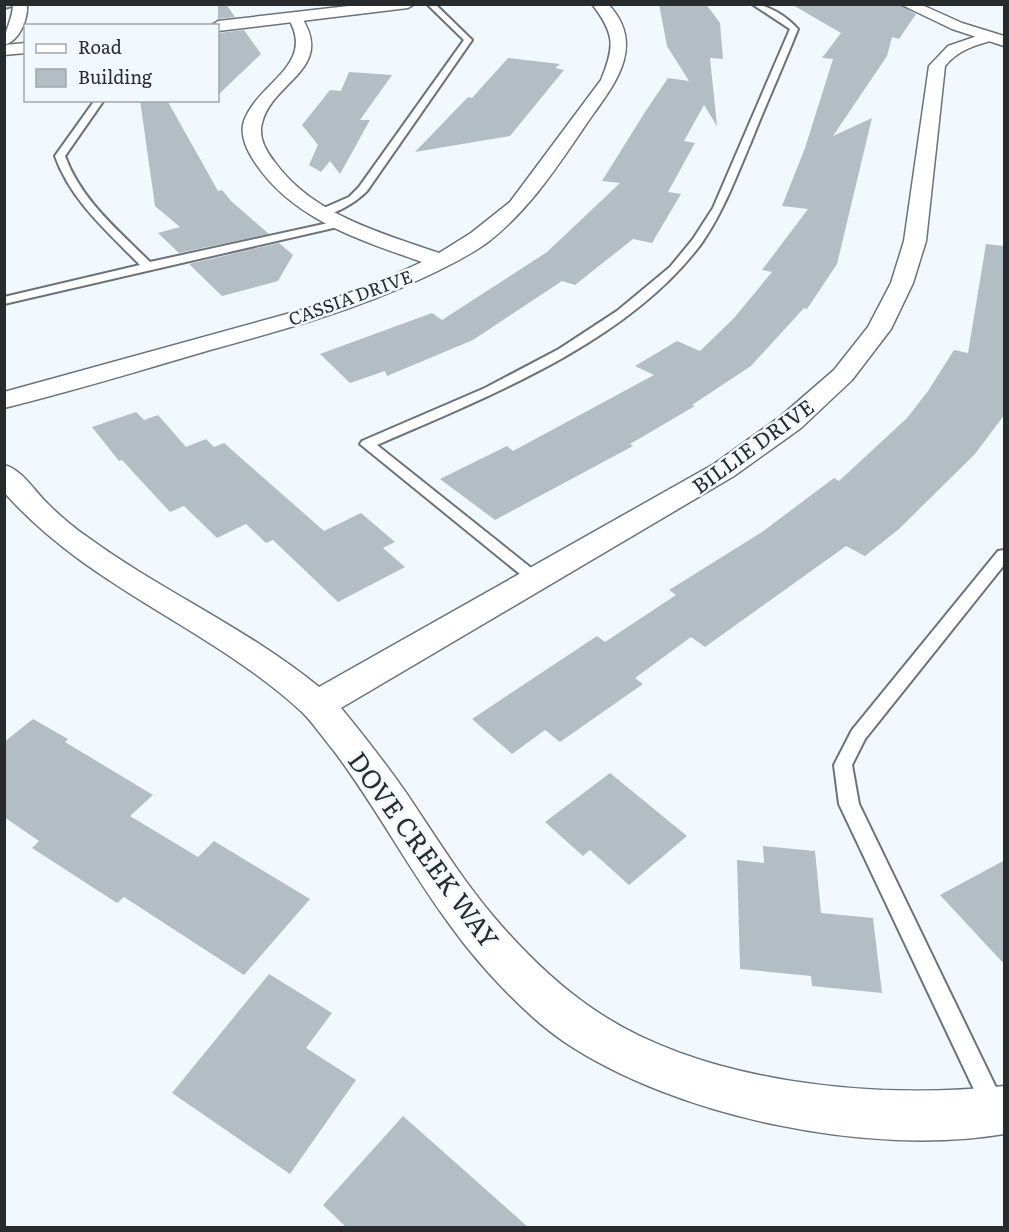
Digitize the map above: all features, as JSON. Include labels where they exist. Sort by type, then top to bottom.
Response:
[{"type":"street","points":[[4,40],[17,27],[20,18],[19,4]]},
{"type":"street","points":[[219,26],[408,4]]},
{"type":"street","name":"CASSIA DRIVE","points":[[4,400],[320,312],[386,288],[441,261],[479,238],[517,206],[609,81],[619,57],[618,32],[607,12],[599,4]]},
{"type":"street","points":[[907,4],[997,39]]},
{"type":"street","points":[[295,18],[305,35],[303,52],[294,69],[260,107],[252,124],[255,146],[269,174],[293,195],[321,213],[441,261]]},
{"type":"street","name":"BILLIE DRIVE","points":[[317,705],[724,470],[791,422],[843,375],[879,329],[902,283],[915,240],[937,66],[946,52],[965,43],[997,39]]},
{"type":"street","points":[[4,50],[24,48]]},
{"type":"street","name":"DOVE CREEK WAY","points":[[4,474],[30,505],[50,524],[153,596],[267,665],[317,705],[371,771],[469,918],[520,975],[579,1026],[663,1070],[744,1096],[810,1108],[913,1116],[1000,1111]]},
{"type":"lane","points":[[4,6],[19,4]]},
{"type":"lane","points":[[321,213],[353,199],[363,189],[468,40],[430,4]]},
{"type":"lane","points":[[537,579],[368,444],[490,390],[563,352],[621,314],[674,269],[698,241],[718,208],[794,28],[754,4]]},
{"type":"lane","points":[[98,102],[64,148],[60,156],[62,164],[71,184],[148,266]]},
{"type":"lane","points":[[4,301],[342,223]]},
{"type":"lane","points":[[1000,1111],[849,804],[843,765],[858,735],[1005,555]]},
{"type":"building","points":[[218,4],[226,4],[235,17],[218,19]]},
{"type":"building","points":[[659,4],[706,4],[720,23],[723,59],[710,58],[717,126],[704,105],[684,141],[695,143],[668,192],[681,194],[652,243],[633,239],[575,285],[562,281],[473,340],[387,376],[385,371],[350,383],[320,354],[432,313],[442,320],[547,252],[620,183],[602,181],[668,78],[689,81],[667,46]]},
{"type":"building","points":[[791,4],[898,4],[916,14],[899,39],[892,37],[887,56],[833,136],[872,118],[837,264],[807,309],[804,308],[751,366],[692,405],[695,406],[630,444],[633,446],[495,520],[440,479],[507,446],[513,451],[654,375],[635,366],[677,341],[700,351],[734,318],[772,272],[762,270],[808,209],[782,206],[805,148],[833,59],[822,58],[841,33]]},
{"type":"building","points":[[244,30],[261,54],[219,94],[219,33]]},
{"type":"building","points":[[508,58],[560,64],[555,68],[564,70],[510,136],[415,152],[468,97],[472,98]]},
{"type":"building","points":[[349,72],[392,75],[360,120],[370,120],[340,174],[330,161],[321,172],[309,165],[318,145],[302,125],[330,90],[341,91]]},
{"type":"building","points":[[140,102],[168,102],[218,191],[222,190],[231,201],[269,234],[179,253],[158,233],[180,227],[155,206]]},
{"type":"building","points":[[279,243],[293,255],[278,281],[222,296],[189,264]]},
{"type":"building","points":[[986,244],[1005,246],[1005,414],[975,454],[899,529],[865,556],[846,546],[705,647],[691,637],[635,678],[643,684],[560,742],[545,730],[512,754],[472,719],[597,636],[605,642],[676,595],[669,590],[762,532],[834,478],[839,481],[907,418],[928,391],[954,350],[968,353]]},
{"type":"building","points":[[136,412],[144,420],[158,415],[186,447],[206,439],[214,447],[224,443],[324,531],[361,513],[395,542],[383,548],[405,567],[338,602],[273,540],[266,543],[246,524],[217,538],[184,506],[170,512],[122,460],[119,461],[92,427]]},
{"type":"building","points":[[33,719],[68,739],[65,742],[153,795],[130,816],[198,857],[214,841],[310,899],[244,975],[124,897],[117,903],[32,848],[39,841],[4,817],[4,742]]},
{"type":"building","points":[[610,773],[687,836],[629,885],[590,850],[583,856],[545,822]]},
{"type":"building","points":[[763,846],[815,851],[821,913],[873,918],[882,993],[812,986],[811,976],[740,969],[737,860],[764,863]]},
{"type":"building","points":[[1005,860],[1005,965],[940,895]]},
{"type":"building","points":[[269,974],[332,1013],[306,1048],[356,1080],[290,1174],[172,1093]]},
{"type":"building","points":[[403,1116],[528,1227],[346,1227],[323,1205]]}]
